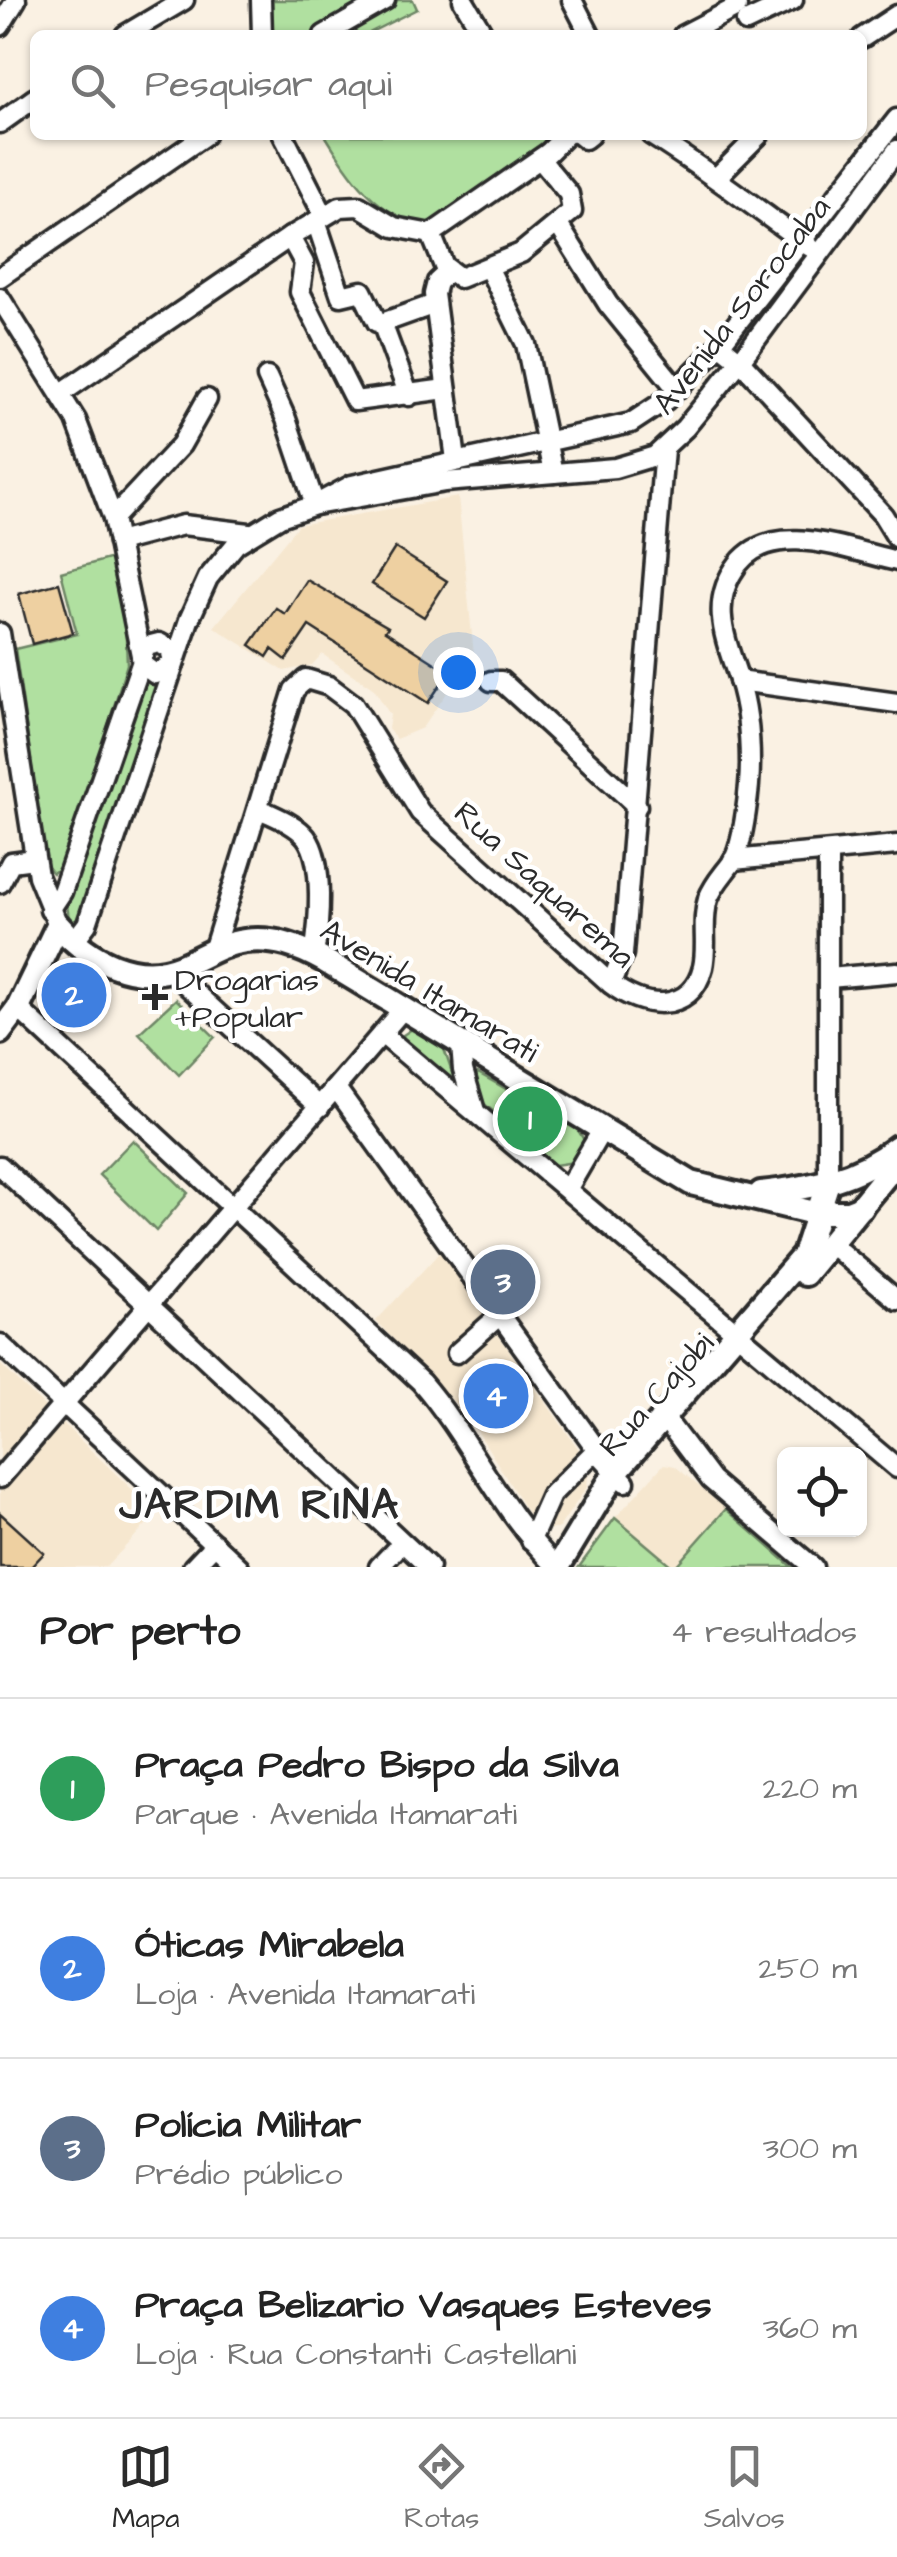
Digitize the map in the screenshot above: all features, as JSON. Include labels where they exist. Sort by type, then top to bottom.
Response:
[{"type":"main road","name":"Avenida Itamarati","points":[[61,925],[123,970],[170,970],[207,952],[264,940],[314,955],[691,1183],[742,1195],[826,1224]]},
{"type":"main road","points":[[1,1029],[18,1008],[61,925]]},
{"type":"main road","points":[[864,1204],[866,1184],[854,1172],[897,1148]]},
{"type":"main road","points":[[864,1204],[897,1162]]},
{"type":"main road","name":"Avenida Itamarati","points":[[742,1195],[828,1182],[854,1172]]},
{"type":"main road","points":[[826,1224],[828,1182]]},
{"type":"main road","name":"Rua Cajobi","points":[[557,1567],[616,1481],[742,1335],[826,1224],[864,1204]]},
{"type":"street","points":[[0,26],[16,0]]},
{"type":"street","points":[[133,30],[184,0]]},
{"type":"street","points":[[261,0],[262,30]]},
{"type":"street","points":[[333,30],[385,0]]},
{"type":"street","points":[[463,0],[481,30]]},
{"type":"street","points":[[572,0],[587,30]]},
{"type":"street","points":[[699,30],[794,0]]},
{"type":"street","points":[[867,35],[897,15]]},
{"type":"street","points":[[0,122],[30,101]]},
{"type":"street","name":"Avenida Sorocaba","points":[[61,925],[87,924],[189,620],[214,570],[249,533],[352,485],[632,423],[678,389],[720,345],[897,119]]},
{"type":"street","points":[[0,278],[198,140]]},
{"type":"street","points":[[285,140],[320,219],[341,296],[362,291],[377,322],[382,324],[409,396]]},
{"type":"street","points":[[660,140],[718,176],[758,212],[820,254]]},
{"type":"street","points":[[718,176],[753,140]]},
{"type":"street","points":[[63,392],[290,236],[340,207],[359,206],[394,227],[431,234],[552,144],[572,200],[572,211],[559,226],[489,269],[460,278],[449,271],[431,234]]},
{"type":"street","name":"Avenida Sorocaba","points":[[314,506],[445,482],[628,466],[664,449],[740,360],[897,150]]},
{"type":"street","points":[[559,226],[608,304],[678,389]]},
{"type":"street","points":[[290,236],[304,263],[300,292],[355,401],[446,389]]},
{"type":"street","points":[[489,269],[526,344],[553,473]]},
{"type":"street","points":[[449,271],[434,287],[456,460]]},
{"type":"street","points":[[0,298],[63,392],[113,518],[142,660],[155,674],[172,663],[170,649],[158,643],[136,619]]},
{"type":"street","points":[[382,324],[435,304]]},
{"type":"street","points":[[720,345],[740,360],[883,515],[897,538]]},
{"type":"street","points":[[267,377],[286,418],[314,506]]},
{"type":"street","points":[[113,518],[181,445],[207,400]]},
{"type":"street","points":[[611,984],[623,954],[664,449]]},
{"type":"street","points":[[118,542],[183,525],[249,533]]},
{"type":"street","name":"Rua Saquarema","points":[[258,808],[294,690],[301,681],[316,680],[354,704],[420,812],[611,984],[636,1002],[658,1004],[673,1000],[696,982],[704,962],[704,916],[709,896],[734,860],[750,766],[739,681],[724,643],[720,610],[739,563],[772,542],[788,539],[897,561]]},
{"type":"street","name":"Avenida Sorocaba","points":[[158,643],[189,620]]},
{"type":"street","points":[[0,633],[34,859],[61,925]]},
{"type":"street","points":[[61,925],[62,892],[144,649],[158,643]]},
{"type":"street","points":[[492,681],[501,682],[637,806]]},
{"type":"street","points":[[739,681],[897,703]]},
{"type":"street","points":[[206,1002],[207,952],[258,808],[300,831],[310,845],[320,922],[314,955]]},
{"type":"street","points":[[734,860],[897,845]]},
{"type":"street","points":[[828,852],[828,1182]]},
{"type":"street","points":[[0,882],[6,859],[34,859]]},
{"type":"street","points":[[170,970],[320,1107]]},
{"type":"street","points":[[829,978],[897,972]]},
{"type":"street","points":[[18,1008],[431,1394],[531,1540],[557,1567]]},
{"type":"street","points":[[0,1478],[67,1406],[403,1009]]},
{"type":"street","points":[[382,1034],[897,1468]]},
{"type":"street","points":[[461,1044],[463,1070],[475,1110]]},
{"type":"street","points":[[336,1088],[616,1481]]},
{"type":"street","points":[[568,1188],[602,1130]]},
{"type":"street","points":[[831,1144],[854,1172]]},
{"type":"street","points":[[0,1166],[429,1567]]},
{"type":"street","points":[[826,1224],[897,1300]]},
{"type":"street","points":[[457,1353],[500,1315]]},
{"type":"street","points":[[0,1344],[239,1567]]},
{"type":"street","points":[[668,1420],[703,1472],[813,1567]]},
{"type":"street","points":[[531,1540],[550,1494],[596,1449]]},
{"type":"street","points":[[380,1567],[402,1542]]},
{"type":"street","points":[[193,1567],[214,1544]]},
{"type":"shaded area","points":[[458,497],[474,655],[422,728],[396,739],[388,729],[390,715],[374,689],[322,654],[312,665],[284,671],[214,627],[298,525]]},
{"type":"shaded area","points":[[440,1252],[589,1464],[587,1487],[558,1529],[547,1529],[531,1518],[470,1419],[376,1321]]},
{"type":"shaded area","points":[[0,1364],[157,1513],[106,1567],[0,1567]]},
{"type":"shaded area","points":[[664,1464],[675,1466],[726,1509],[675,1567],[615,1518]]},
{"type":"green space","points":[[266,0],[413,0],[417,9],[375,30],[267,30]]},
{"type":"green space","points":[[328,140],[545,141],[427,224],[409,220],[379,204],[344,165]]},
{"type":"green space","points":[[112,558],[125,614],[127,664],[66,862],[53,873],[46,865],[15,649],[77,634],[61,572]]},
{"type":"green space","points":[[143,674],[160,680],[80,919],[73,921],[69,919],[67,905]]},
{"type":"green space","points":[[176,999],[215,1037],[179,1075],[139,1033]]},
{"type":"green space","points":[[412,1029],[444,1049],[457,1087],[404,1041],[403,1035]]},
{"type":"green space","points":[[478,1073],[578,1130],[584,1140],[574,1162],[555,1165],[481,1101],[473,1079]]},
{"type":"green space","points":[[133,1140],[188,1193],[156,1231],[99,1175]]},
{"type":"green space","points":[[726,1509],[792,1567],[675,1567]]},
{"type":"green space","points":[[615,1518],[673,1567],[579,1567]]},
{"type":"building","points":[[395,548],[447,581],[424,617],[372,584]]},
{"type":"building","points":[[307,580],[388,627],[385,631],[449,672],[428,703],[309,626],[286,660],[272,649],[267,657],[250,645],[276,608],[285,614]]},
{"type":"building","points":[[59,583],[73,633],[32,644],[19,594]]},
{"type":"building","points":[[74,988],[98,1001],[66,1036],[54,1025],[52,1012]]},
{"type":"building","points":[[0,1513],[44,1553],[31,1567],[0,1567]]},
{"type":"place","name":"Óticas Mirabela","points":[[74,995]]},
{"type":"place","name":"Drogarias +Popular","points":[[155,997]]},
{"type":"place","name":"Praça Pedro Bispo da Silva","points":[[530,1119]]},
{"type":"place","name":"Polícia Militar","points":[[503,1282]]},
{"type":"place","name":"Praça Belizario Vasques Esteves","points":[[496,1396]]},
{"type":"district","name":"JARDIM RINA","points":[[260,1503]]}]
